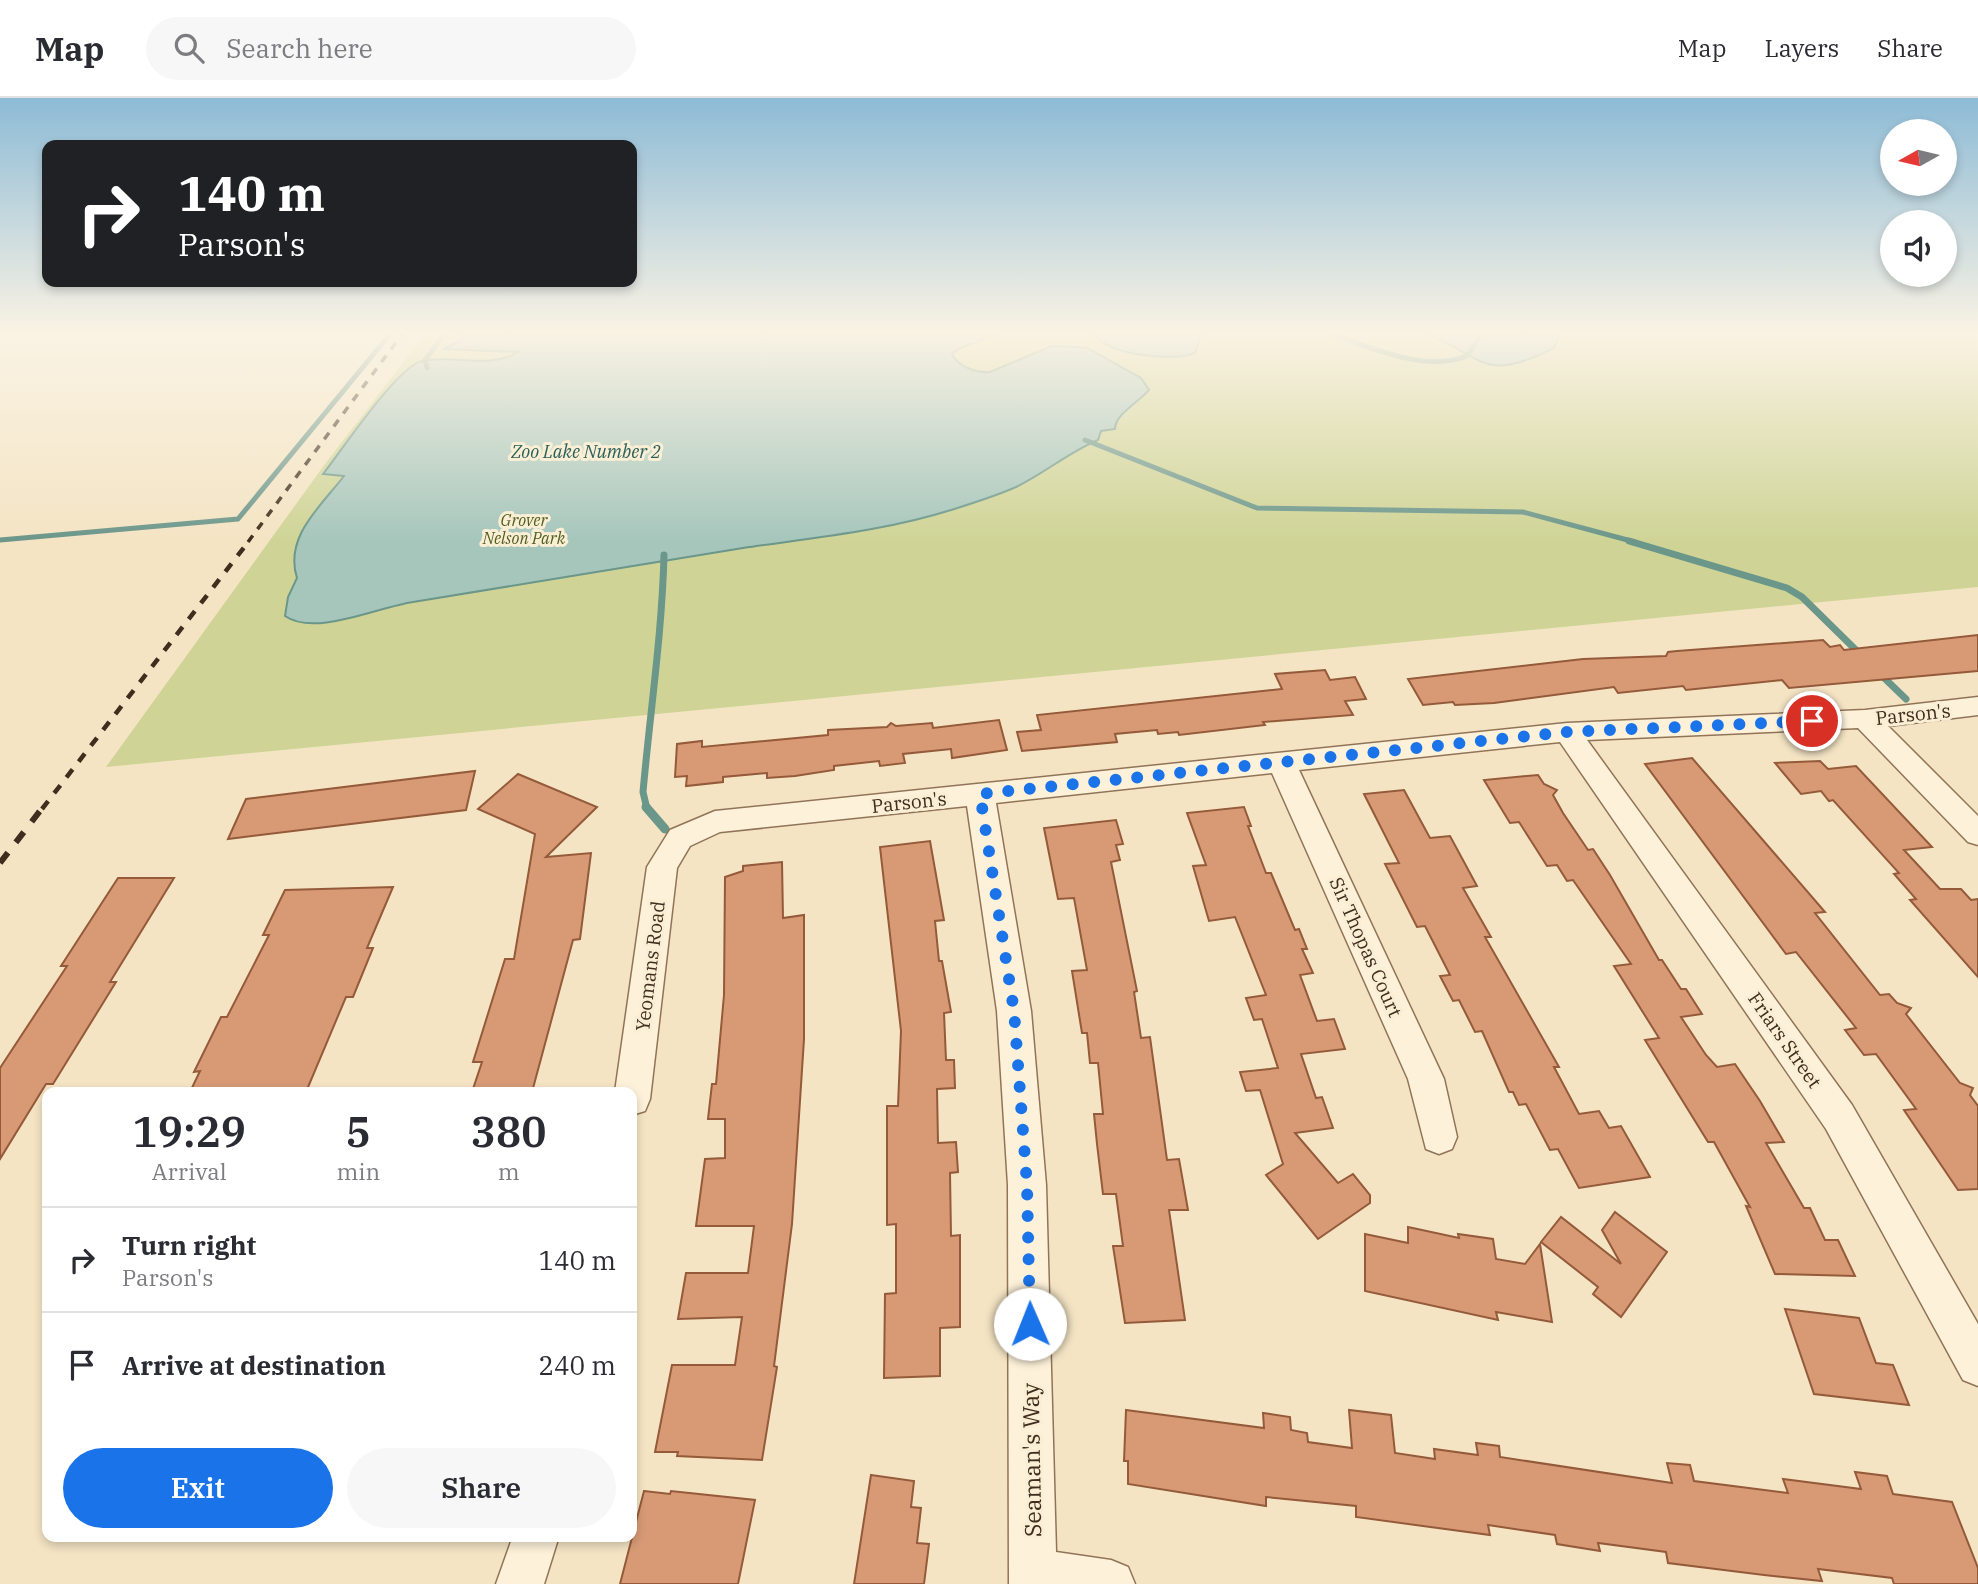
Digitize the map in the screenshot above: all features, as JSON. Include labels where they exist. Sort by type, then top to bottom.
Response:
[{"type":"street","name":"Parson's","points":[[680,838],[715,822],[1281,761],[1567,732],[1865,719],[1978,706]]},
{"type":"street","points":[[1865,719],[1978,834]]},
{"type":"street","name":"Friars Street","points":[[1567,732],[1839,1117],[1978,1365]]},
{"type":"street","name":"Sir Thopas Court","points":[[1281,761],[1426,1079],[1438,1137]]},
{"type":"street","name":"Seaman's Way","points":[[980,794],[1014,1011],[1027,1185],[1033,1578]]},
{"type":"street","name":"Yeomans Road","points":[[634,1087],[645,1017],[662,867],[680,838]]},
{"type":"street","points":[[520,1584],[534,1542]]},
{"type":"street","points":[[1033,1578],[1111,1584]]},
{"type":"green space","name":"Grover Nelson Park","points":[[373,402],[1978,402],[1978,587],[106,767]]},
{"type":"water","name":"Zoo Lake Number 2","points":[[377,402],[1135,402],[1119,418],[1115,429],[1101,431],[1098,440],[1027,481],[992,496],[926,517],[848,533],[413,602],[347,619],[298,622],[285,616],[288,597],[297,578],[295,549],[315,511],[344,476],[323,474]]},
{"type":"building","points":[[1978,635],[1978,671],[1789,688],[1782,680],[1686,690],[1683,686],[1618,693],[1614,687],[1494,703],[1455,705],[1453,702],[1423,705],[1408,679],[1583,659],[1666,656],[1668,652],[1677,651],[1823,640],[1830,647],[1840,645],[1844,650]]},
{"type":"building","points":[[1325,670],[1330,680],[1355,677],[1366,699],[1345,701],[1353,715],[1263,722],[1265,725],[1179,735],[1178,732],[1158,734],[1157,730],[1115,734],[1117,742],[1022,751],[1017,732],[1041,730],[1037,715],[1282,689],[1275,674]]},
{"type":"building","points":[[999,720],[1007,750],[952,758],[951,749],[903,754],[905,763],[880,766],[879,761],[834,766],[834,770],[795,776],[767,778],[767,773],[723,777],[723,782],[686,786],[687,776],[675,777],[677,744],[702,741],[702,747],[828,735],[828,730],[887,727],[891,723],[896,726],[932,723],[933,728]]},
{"type":"building","points":[[1692,758],[1825,912],[1815,913],[1880,995],[1889,994],[1897,1003],[1911,1008],[1906,1014],[1960,1083],[1973,1088],[1970,1095],[1978,1106],[1978,1189],[1958,1190],[1904,1110],[1916,1109],[1876,1054],[1864,1055],[1845,1030],[1856,1028],[1796,952],[1786,954],[1645,764]]},
{"type":"building","points":[[1820,761],[1828,769],[1856,766],[1932,847],[1904,850],[1940,889],[1961,889],[1971,900],[1978,899],[1978,977],[1910,900],[1916,899],[1894,874],[1899,873],[1833,800],[1829,801],[1821,791],[1801,794],[1775,763]]},
{"type":"building","points":[[475,771],[466,810],[228,839],[246,799]]},
{"type":"building","points":[[518,774],[597,807],[546,857],[591,853],[580,939],[573,940],[533,1087],[474,1087],[482,1062],[473,1062],[505,959],[514,959],[535,834],[478,809]]},
{"type":"building","points":[[1538,775],[1544,784],[1557,790],[1553,795],[1563,813],[1588,850],[1593,849],[1610,875],[1659,960],[1662,960],[1681,989],[1686,989],[1702,1014],[1681,1017],[1706,1055],[1717,1067],[1735,1064],[1760,1101],[1784,1142],[1766,1143],[1804,1208],[1810,1208],[1825,1240],[1838,1240],[1855,1276],[1775,1274],[1746,1206],[1750,1207],[1714,1142],[1708,1142],[1645,1040],[1659,1038],[1614,966],[1631,964],[1573,880],[1567,881],[1557,865],[1547,866],[1519,822],[1510,823],[1484,780]]},
{"type":"building","points":[[1404,790],[1430,838],[1450,836],[1477,886],[1463,888],[1491,937],[1485,937],[1559,1067],[1554,1067],[1579,1114],[1599,1111],[1609,1128],[1621,1126],[1650,1177],[1579,1188],[1558,1149],[1550,1150],[1526,1104],[1519,1105],[1513,1092],[1509,1092],[1482,1031],[1475,1032],[1459,1000],[1453,1001],[1440,976],[1450,975],[1425,926],[1417,927],[1385,864],[1399,863],[1364,794]]},
{"type":"building","points":[[1244,807],[1251,826],[1248,826],[1266,873],[1271,873],[1295,930],[1299,929],[1307,949],[1302,949],[1313,973],[1300,975],[1317,1021],[1334,1019],[1345,1049],[1301,1054],[1316,1098],[1322,1097],[1333,1128],[1295,1133],[1338,1183],[1353,1174],[1370,1195],[1370,1203],[1318,1239],[1266,1175],[1283,1164],[1260,1090],[1246,1091],[1240,1072],[1278,1068],[1262,1019],[1254,1020],[1246,998],[1266,995],[1235,917],[1209,921],[1193,866],[1206,865],[1187,813]]},
{"type":"building","points":[[1116,820],[1123,844],[1116,845],[1120,860],[1111,862],[1137,991],[1134,992],[1141,1038],[1150,1037],[1167,1160],[1179,1159],[1188,1210],[1169,1210],[1185,1320],[1125,1323],[1113,1246],[1123,1246],[1116,1194],[1103,1194],[1097,1144],[1094,1114],[1103,1114],[1098,1063],[1090,1063],[1087,1033],[1082,1033],[1072,971],[1087,970],[1074,898],[1058,899],[1044,828]]},
{"type":"building","points":[[930,841],[944,920],[935,921],[939,961],[942,961],[951,1012],[944,1013],[946,1060],[954,1060],[955,1088],[937,1089],[938,1143],[956,1142],[958,1172],[950,1173],[951,1236],[960,1235],[960,1327],[940,1328],[940,1376],[884,1378],[885,1294],[896,1293],[896,1224],[887,1225],[887,1106],[898,1106],[901,1031],[880,847]]},
{"type":"building","points":[[782,862],[783,918],[804,915],[804,1039],[792,1224],[774,1366],[777,1367],[762,1460],[677,1456],[678,1452],[655,1452],[672,1365],[735,1365],[742,1317],[678,1319],[686,1273],[748,1273],[754,1226],[696,1226],[705,1159],[725,1158],[725,1119],[708,1119],[712,1084],[716,1084],[724,995],[725,877],[743,871],[743,866]]},
{"type":"building","points":[[118,878],[174,878],[110,982],[116,982],[53,1084],[42,1087],[0,1159],[0,1068],[67,966],[61,966]]},
{"type":"building","points":[[393,887],[367,948],[373,948],[353,997],[346,997],[308,1087],[192,1087],[200,1071],[194,1072],[221,1017],[227,1017],[269,935],[263,935],[285,890]]},
{"type":"building","points":[[1615,1212],[1667,1252],[1621,1317],[1593,1294],[1598,1287],[1541,1242],[1561,1217],[1621,1264],[1602,1230]]},
{"type":"building","points":[[1408,1227],[1459,1238],[1458,1234],[1493,1239],[1496,1259],[1525,1264],[1540,1244],[1552,1322],[1496,1312],[1498,1320],[1365,1291],[1365,1234],[1408,1243]]},
{"type":"building","points":[[1785,1309],[1859,1318],[1876,1363],[1893,1365],[1909,1405],[1814,1394]]},
{"type":"building","points":[[1126,1410],[1264,1428],[1263,1413],[1290,1417],[1291,1430],[1307,1433],[1308,1442],[1352,1448],[1349,1410],[1391,1415],[1395,1453],[1435,1459],[1434,1449],[1478,1455],[1476,1443],[1499,1446],[1500,1457],[1672,1483],[1667,1463],[1690,1465],[1694,1481],[1788,1493],[1783,1479],[1861,1489],[1855,1472],[1887,1476],[1893,1494],[1952,1502],[1978,1568],[1978,1584],[1894,1584],[1892,1578],[1818,1569],[1822,1581],[1764,1575],[1668,1563],[1666,1552],[1598,1543],[1600,1551],[1557,1544],[1555,1535],[1488,1525],[1490,1535],[1356,1517],[1356,1506],[1266,1497],[1266,1506],[1128,1484],[1128,1461],[1124,1461]]},
{"type":"building","points":[[871,1475],[914,1481],[911,1507],[921,1508],[917,1543],[929,1544],[924,1584],[854,1584]]},
{"type":"building","points":[[644,1491],[670,1494],[671,1491],[755,1500],[738,1584],[620,1584],[631,1542],[637,1542],[637,1518]]},
{"type":"waterway","points":[[0,540],[238,519],[334,402]]},
{"type":"waterway","points":[[1085,440],[1257,508],[1523,512],[1635,542]]},
{"type":"waterway","points":[[1629,541],[1787,588],[1802,597],[1861,655]]},
{"type":"waterway","points":[[647,808],[643,792],[664,555]]},
{"type":"waterway","points":[[1878,672],[1906,699]]},
{"type":"waterway","points":[[647,808],[665,829]]},
{"type":"railway","points":[[248,542],[352,402]]},
{"type":"railway","points":[[42,809],[249,541]]},
{"type":"railway","points":[[0,863],[43,807]]},
{"type":"route","points":[[1030,1324],[1027,1185],[1014,1011],[980,794],[1567,732],[1625,727],[1812,721]]}]
